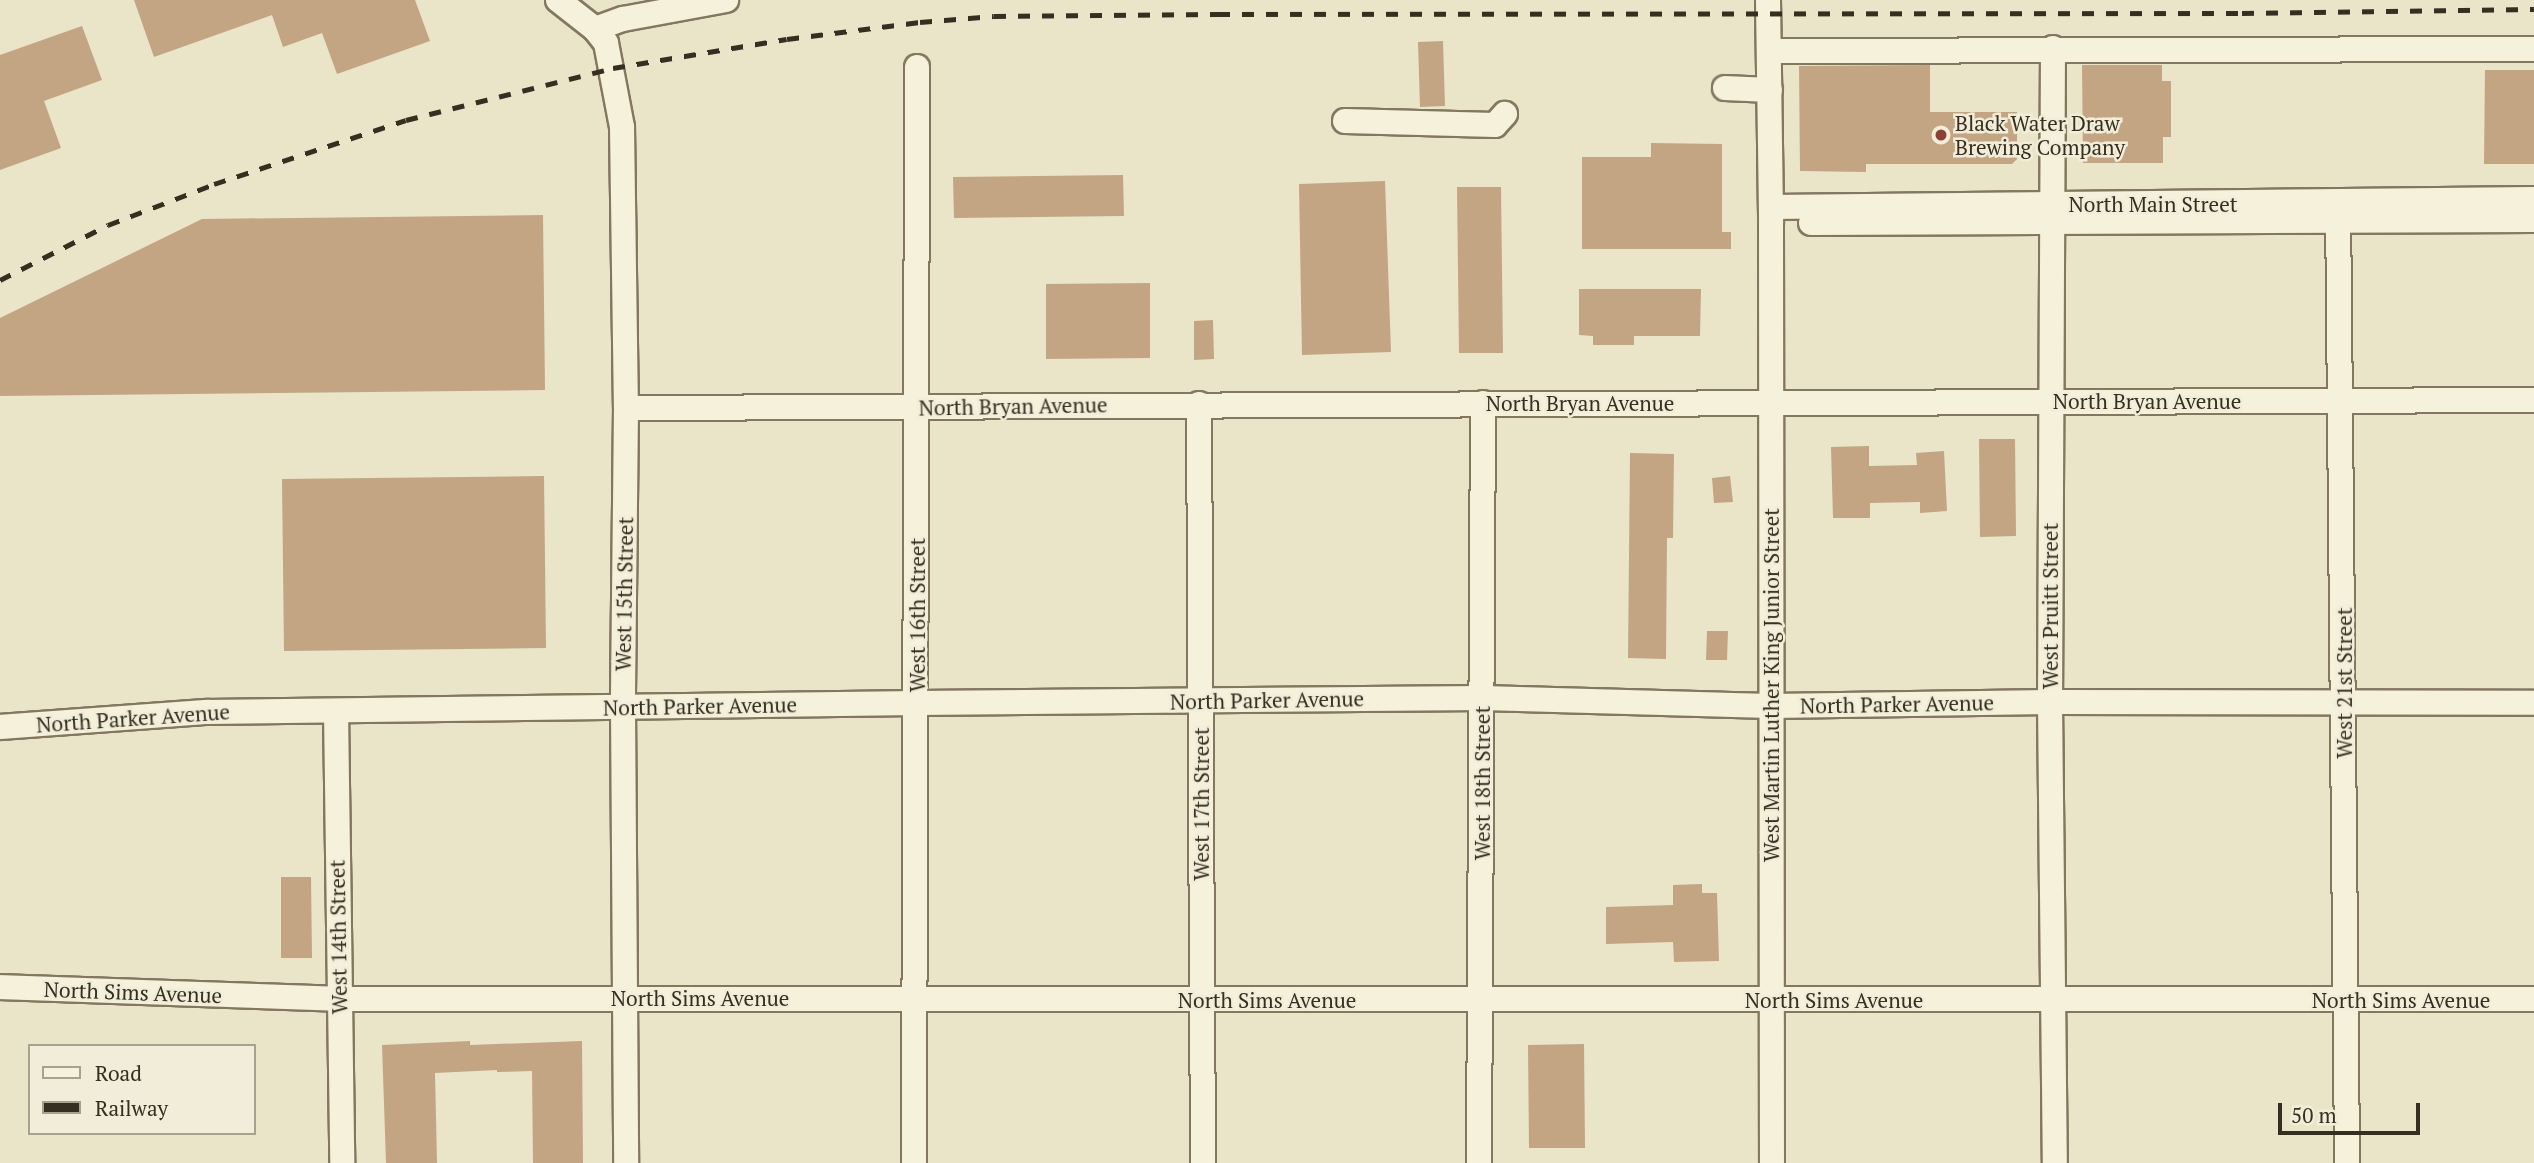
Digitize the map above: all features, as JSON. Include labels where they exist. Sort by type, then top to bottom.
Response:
[{"type":"street","points":[[558,0],[595,29],[624,19],[726,0]]},
{"type":"street","name":"West Martin Luther King Junior Street","points":[[1768,0],[1771,215],[1772,1163]]},
{"type":"street","name":"West 15th Street","points":[[595,29],[606,43],[613,68],[622,127],[626,408],[623,707],[626,1163]]},
{"type":"street","points":[[1769,51],[2053,48],[2534,49]]},
{"type":"street","name":"West Pruitt Street","points":[[2053,48],[2049,401],[2055,1163]]},
{"type":"street","name":"West 16th Street","points":[[914,1163],[917,67]]},
{"type":"street","points":[[1725,88],[1770,90]]},
{"type":"street","points":[[1345,121],[1495,125],[1505,114]]},
{"type":"street","name":"North Main Street","points":[[2338,212],[2534,199]]},
{"type":"street","name":"North Main Street","points":[[1771,215],[2338,212],[2534,220]]},
{"type":"street","name":"West 21st Street","points":[[2338,212],[2347,1163]]},
{"type":"street","name":"North Bryan Avenue","points":[[626,408],[2534,400]]},
{"type":"street","name":"West 18th Street","points":[[1479,1163],[1483,403]]},
{"type":"street","name":"West 17th Street","points":[[1199,404],[1203,1163]]},
{"type":"street","name":"North Parker Avenue","points":[[0,727],[206,712],[917,703],[1483,698],[1771,706],[2050,702],[2534,703]]},
{"type":"street","name":"West 14th Street","points":[[336,711],[342,1163]]},
{"type":"street","name":"North Sims Avenue","points":[[0,988],[339,999],[2534,999]]},
{"type":"building","points":[[134,0],[415,0],[430,41],[337,74],[322,33],[283,47],[272,15],[154,57]]},
{"type":"building","points":[[82,26],[102,80],[44,101],[61,148],[0,170],[0,55]]},
{"type":"building","points":[[1443,41],[1445,106],[1420,107],[1418,42]]},
{"type":"building","points":[[1930,65],[1930,112],[2017,112],[2017,159],[2012,164],[1866,164],[1866,172],[1800,171],[1799,66]]},
{"type":"building","points":[[2082,65],[2162,65],[2162,81],[2171,81],[2171,137],[2163,137],[2163,163],[2083,163]]},
{"type":"building","points":[[2485,70],[2534,70],[2534,164],[2484,164]]},
{"type":"building","points":[[1651,143],[1722,144],[1722,232],[1731,232],[1731,249],[1582,249],[1582,157],[1651,157]]},
{"type":"building","points":[[1123,175],[1124,216],[954,218],[953,177]]},
{"type":"building","points":[[1385,181],[1391,352],[1302,355],[1299,184]]},
{"type":"building","points":[[1457,187],[1501,187],[1503,353],[1459,353]]},
{"type":"building","points":[[543,215],[545,390],[0,396],[0,318],[202,219]]},
{"type":"building","points":[[1150,283],[1150,358],[1046,359],[1046,284]]},
{"type":"building","points":[[1579,289],[1701,289],[1700,336],[1634,336],[1634,345],[1593,345],[1593,336],[1579,335]]},
{"type":"building","points":[[1213,320],[1214,359],[1194,360],[1194,321]]},
{"type":"building","points":[[1979,439],[2015,439],[2016,536],[1980,537]]},
{"type":"building","points":[[1869,446],[1869,466],[1917,465],[1916,453],[1944,451],[1947,511],[1920,513],[1920,502],[1870,503],[1870,518],[1833,518],[1831,447]]},
{"type":"building","points":[[1630,453],[1674,454],[1673,538],[1667,538],[1666,659],[1628,658]]},
{"type":"building","points":[[544,476],[546,648],[284,651],[282,479]]},
{"type":"building","points":[[1730,476],[1733,502],[1714,503],[1712,478]]},
{"type":"building","points":[[1707,631],[1728,631],[1727,660],[1706,660]]},
{"type":"building","points":[[281,877],[311,877],[312,958],[281,958]]},
{"type":"building","points":[[1702,884],[1702,893],[1717,893],[1719,961],[1674,962],[1673,942],[1606,944],[1606,907],[1673,905],[1673,885]]},
{"type":"building","points":[[470,1041],[470,1045],[582,1041],[583,1163],[533,1163],[532,1071],[497,1070],[435,1073],[437,1163],[386,1163],[382,1045]]},
{"type":"building","points":[[1584,1044],[1585,1148],[1529,1148],[1528,1045]]},
{"type":"railway","points":[[0,280],[108,225],[214,184],[406,120],[613,68],[787,39],[920,22],[994,16],[1218,14],[2242,13],[2534,9]]},
{"type":"place","name":"Black Water Draw Brewing Company","points":[[1941,135]]}]
